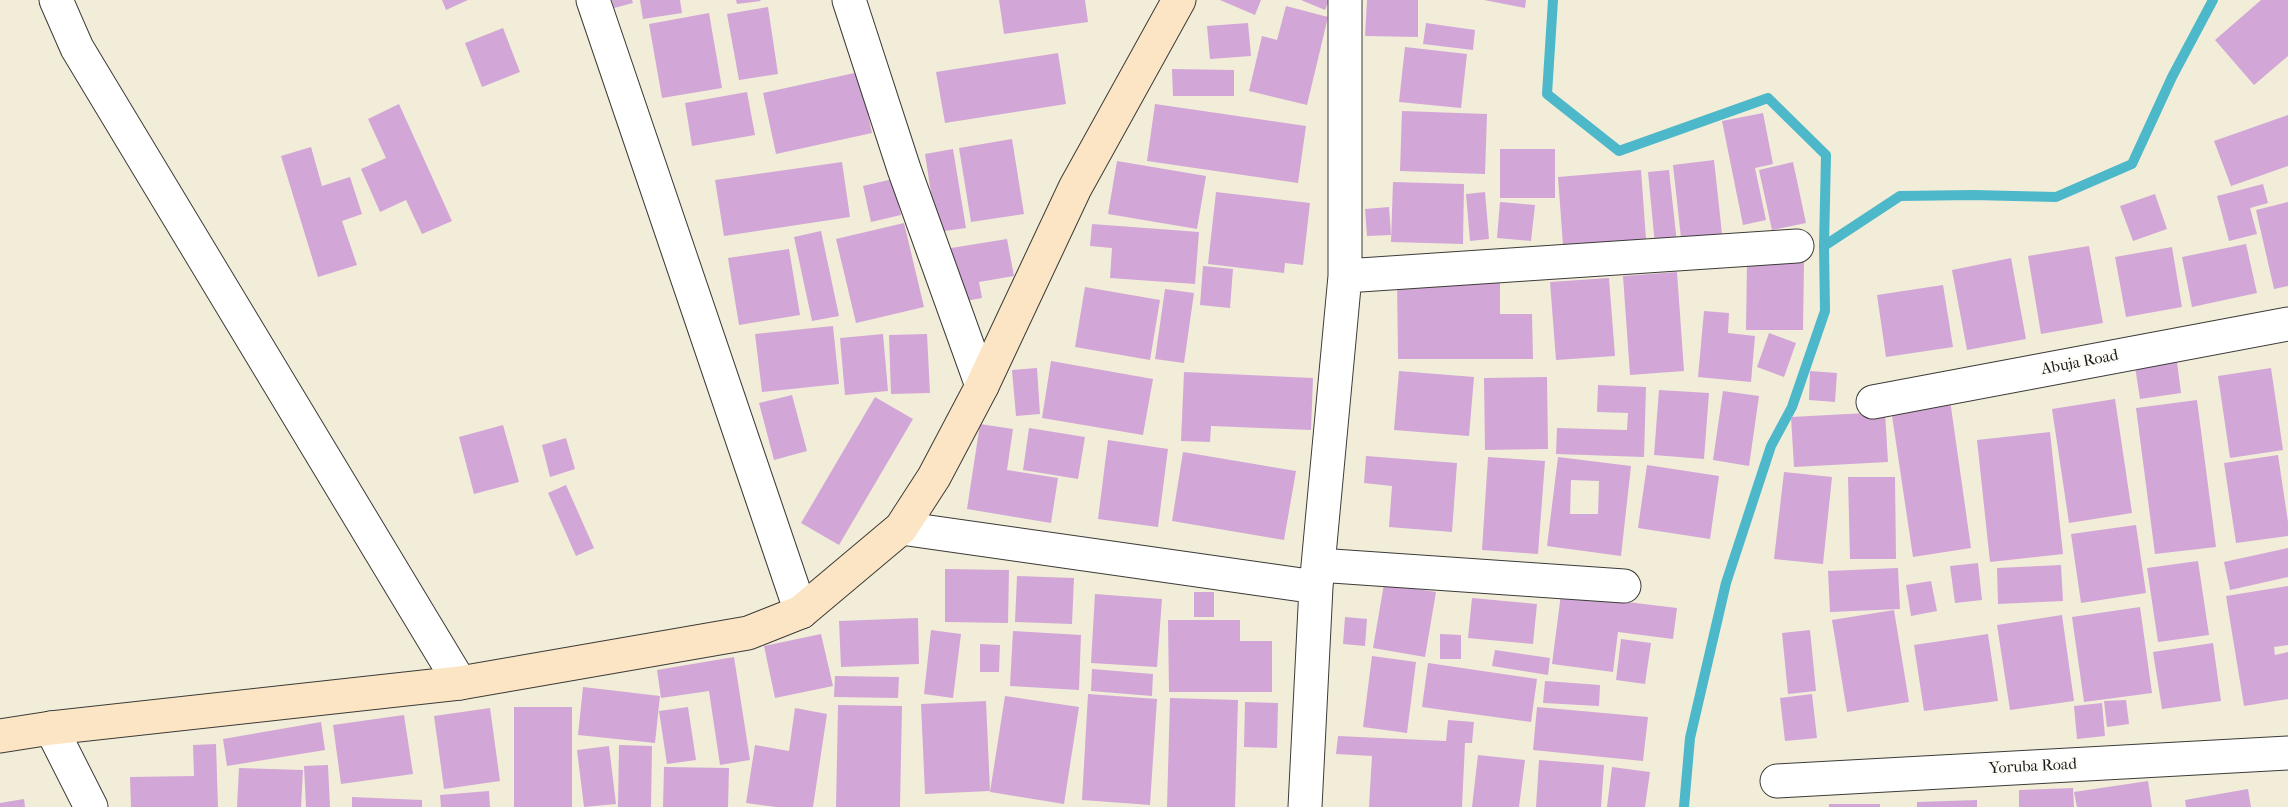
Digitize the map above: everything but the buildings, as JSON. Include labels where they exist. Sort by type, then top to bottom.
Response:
[{"type":"street","points":[[56,0],[77,48],[460,683]]},
{"type":"street","points":[[593,0],[801,612]]},
{"type":"street","points":[[849,0],[904,169],[982,386]]},
{"type":"street","points":[[0,736],[51,728],[460,683],[748,633],[801,612],[901,528],[934,477],[982,386],[1075,188],[1179,0]]},
{"type":"street","points":[[1305,807],[1317,576],[1345,276],[1345,0]]},
{"type":"street","points":[[1345,276],[1797,246]]},
{"type":"street","name":"Abuja Road","points":[[1873,402],[2288,324]]},
{"type":"street","points":[[901,528],[1317,576],[1624,586]]},
{"type":"street","points":[[51,728],[91,807]]},
{"type":"street","name":"Yoruba Road","points":[[1777,780],[2288,753]]},
{"type":"waterway","points":[[1553,0],[1547,94],[1619,151],[1768,98],[1826,155],[1825,311],[1792,407],[1771,446],[1726,583],[1690,738],[1684,807]]},
{"type":"waterway","points":[[1824,246],[1900,196],[2056,197],[2132,164],[2172,77],[2213,0]]}]
